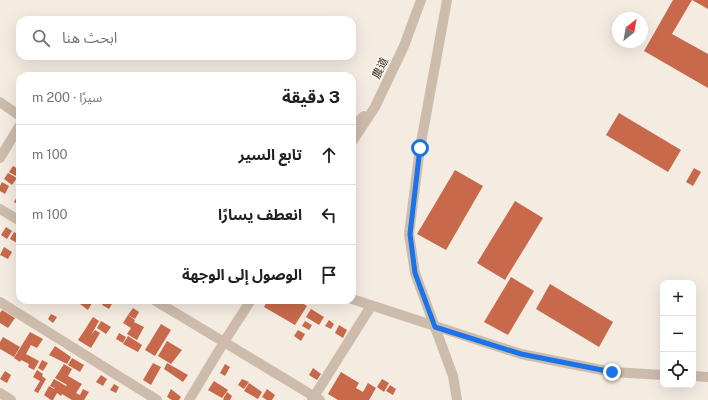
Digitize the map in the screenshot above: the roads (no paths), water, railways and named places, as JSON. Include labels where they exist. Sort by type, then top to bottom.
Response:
[{"type":"street","name":"農道","points":[[356,136],[375,107],[404,46],[421,0]]},
{"type":"street","points":[[447,0],[420,148],[410,234],[415,273],[453,376],[457,400]]},
{"type":"street","points":[[0,102],[16,113]]},
{"type":"street","points":[[356,124],[375,107]]},
{"type":"street","points":[[0,158],[16,132]]},
{"type":"street","points":[[0,209],[16,219]]},
{"type":"street","points":[[356,300],[521,354],[612,372],[660,375]]},
{"type":"street","points":[[0,302],[157,400]]},
{"type":"street","points":[[161,304],[315,399],[371,306]]},
{"type":"street","points":[[189,400],[248,304]]},
{"type":"street","points":[[696,376],[708,377]]},
{"type":"street","points":[[0,393],[12,400]]}]
